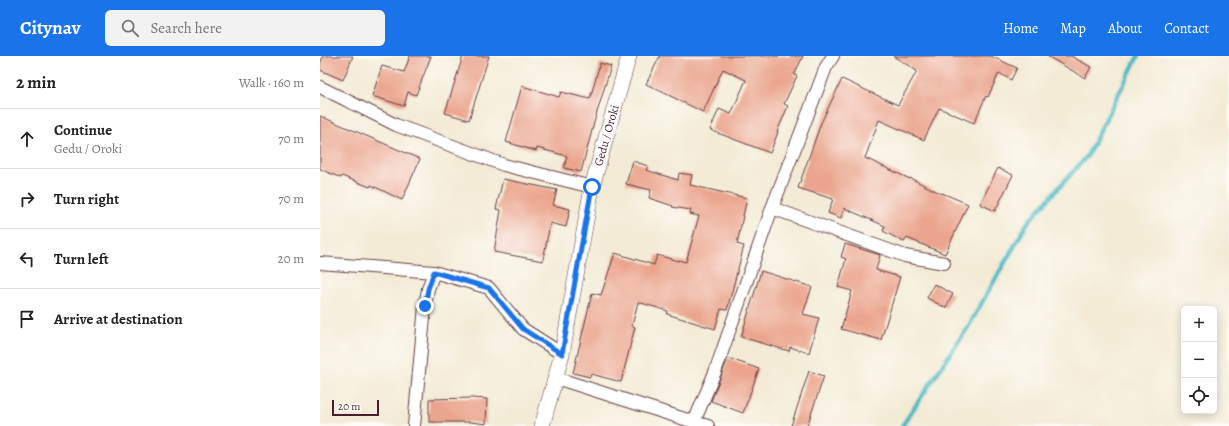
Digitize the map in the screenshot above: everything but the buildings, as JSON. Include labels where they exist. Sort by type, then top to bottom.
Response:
[{"type":"street","name":"Gedu / Oroki","points":[[542,426],[562,354],[592,187],[629,56]]},
{"type":"street","points":[[694,422],[715,372],[772,208],[826,67],[833,56]]},
{"type":"street","points":[[320,87],[396,125],[504,165],[592,187]]},
{"type":"street","points":[[772,208],[905,256],[944,263]]},
{"type":"street","points":[[320,263],[434,272],[489,288],[523,329],[562,354]]},
{"type":"street","points":[[414,426],[425,306],[428,289],[434,272]]},
{"type":"street","points":[[556,378],[708,426]]},
{"type":"waterway","points":[[902,426],[968,327],[1028,222],[1087,156],[1138,56]]},
{"type":"route","points":[[425,306],[428,289],[434,272],[489,288],[523,329],[562,354],[592,187]]}]
